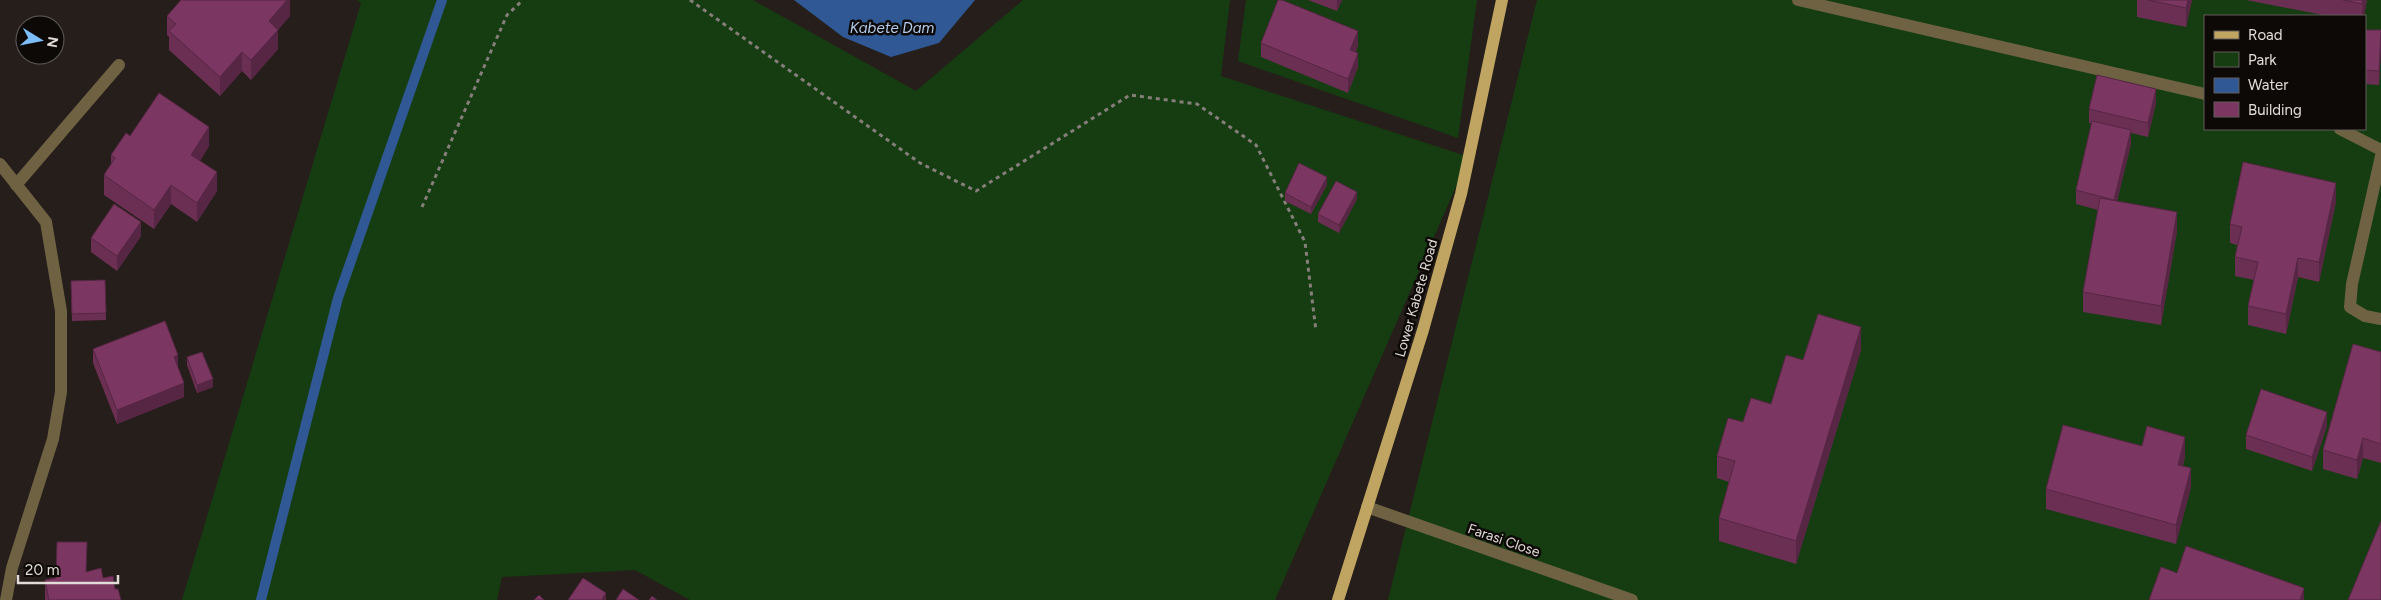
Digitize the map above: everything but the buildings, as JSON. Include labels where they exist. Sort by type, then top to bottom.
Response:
[{"type":"main road","name":"Lower Kabete Road","points":[[1338,600],[1423,330],[1461,194],[1502,0]]},
{"type":"street","points":[[1798,0],[2204,94]]},
{"type":"street","points":[[16,185],[119,65]]},
{"type":"street","points":[[2342,130],[2381,150]]},
{"type":"street","points":[[2381,156],[2352,284],[2350,307],[2365,316],[2381,319]]},
{"type":"street","points":[[0,164],[46,222],[61,311],[61,392],[53,439],[12,568],[6,600]]},
{"type":"street","name":"Farasi Close","points":[[1367,508],[1632,600]]},
{"type":"path","points":[[422,207],[507,15],[522,0]]},
{"type":"path","points":[[690,0],[920,163],[976,190],[1130,95],[1197,104],[1256,145],[1305,242],[1316,331]]},
{"type":"green space","points":[[357,0],[753,0],[916,91],[1023,0],[1230,0],[1221,76],[1469,157],[1275,600],[690,600],[635,570],[502,577],[497,600],[182,600],[361,3]]},
{"type":"green space","points":[[1246,0],[1477,0],[1458,138],[1238,61]]},
{"type":"green space","points":[[1537,0],[2381,0],[2381,600],[1388,600]]},
{"type":"water","name":"Kabete Dam","points":[[794,0],[975,0],[939,43],[891,57],[843,37]]},
{"type":"waterway","points":[[261,600],[338,298],[442,0]]}]
